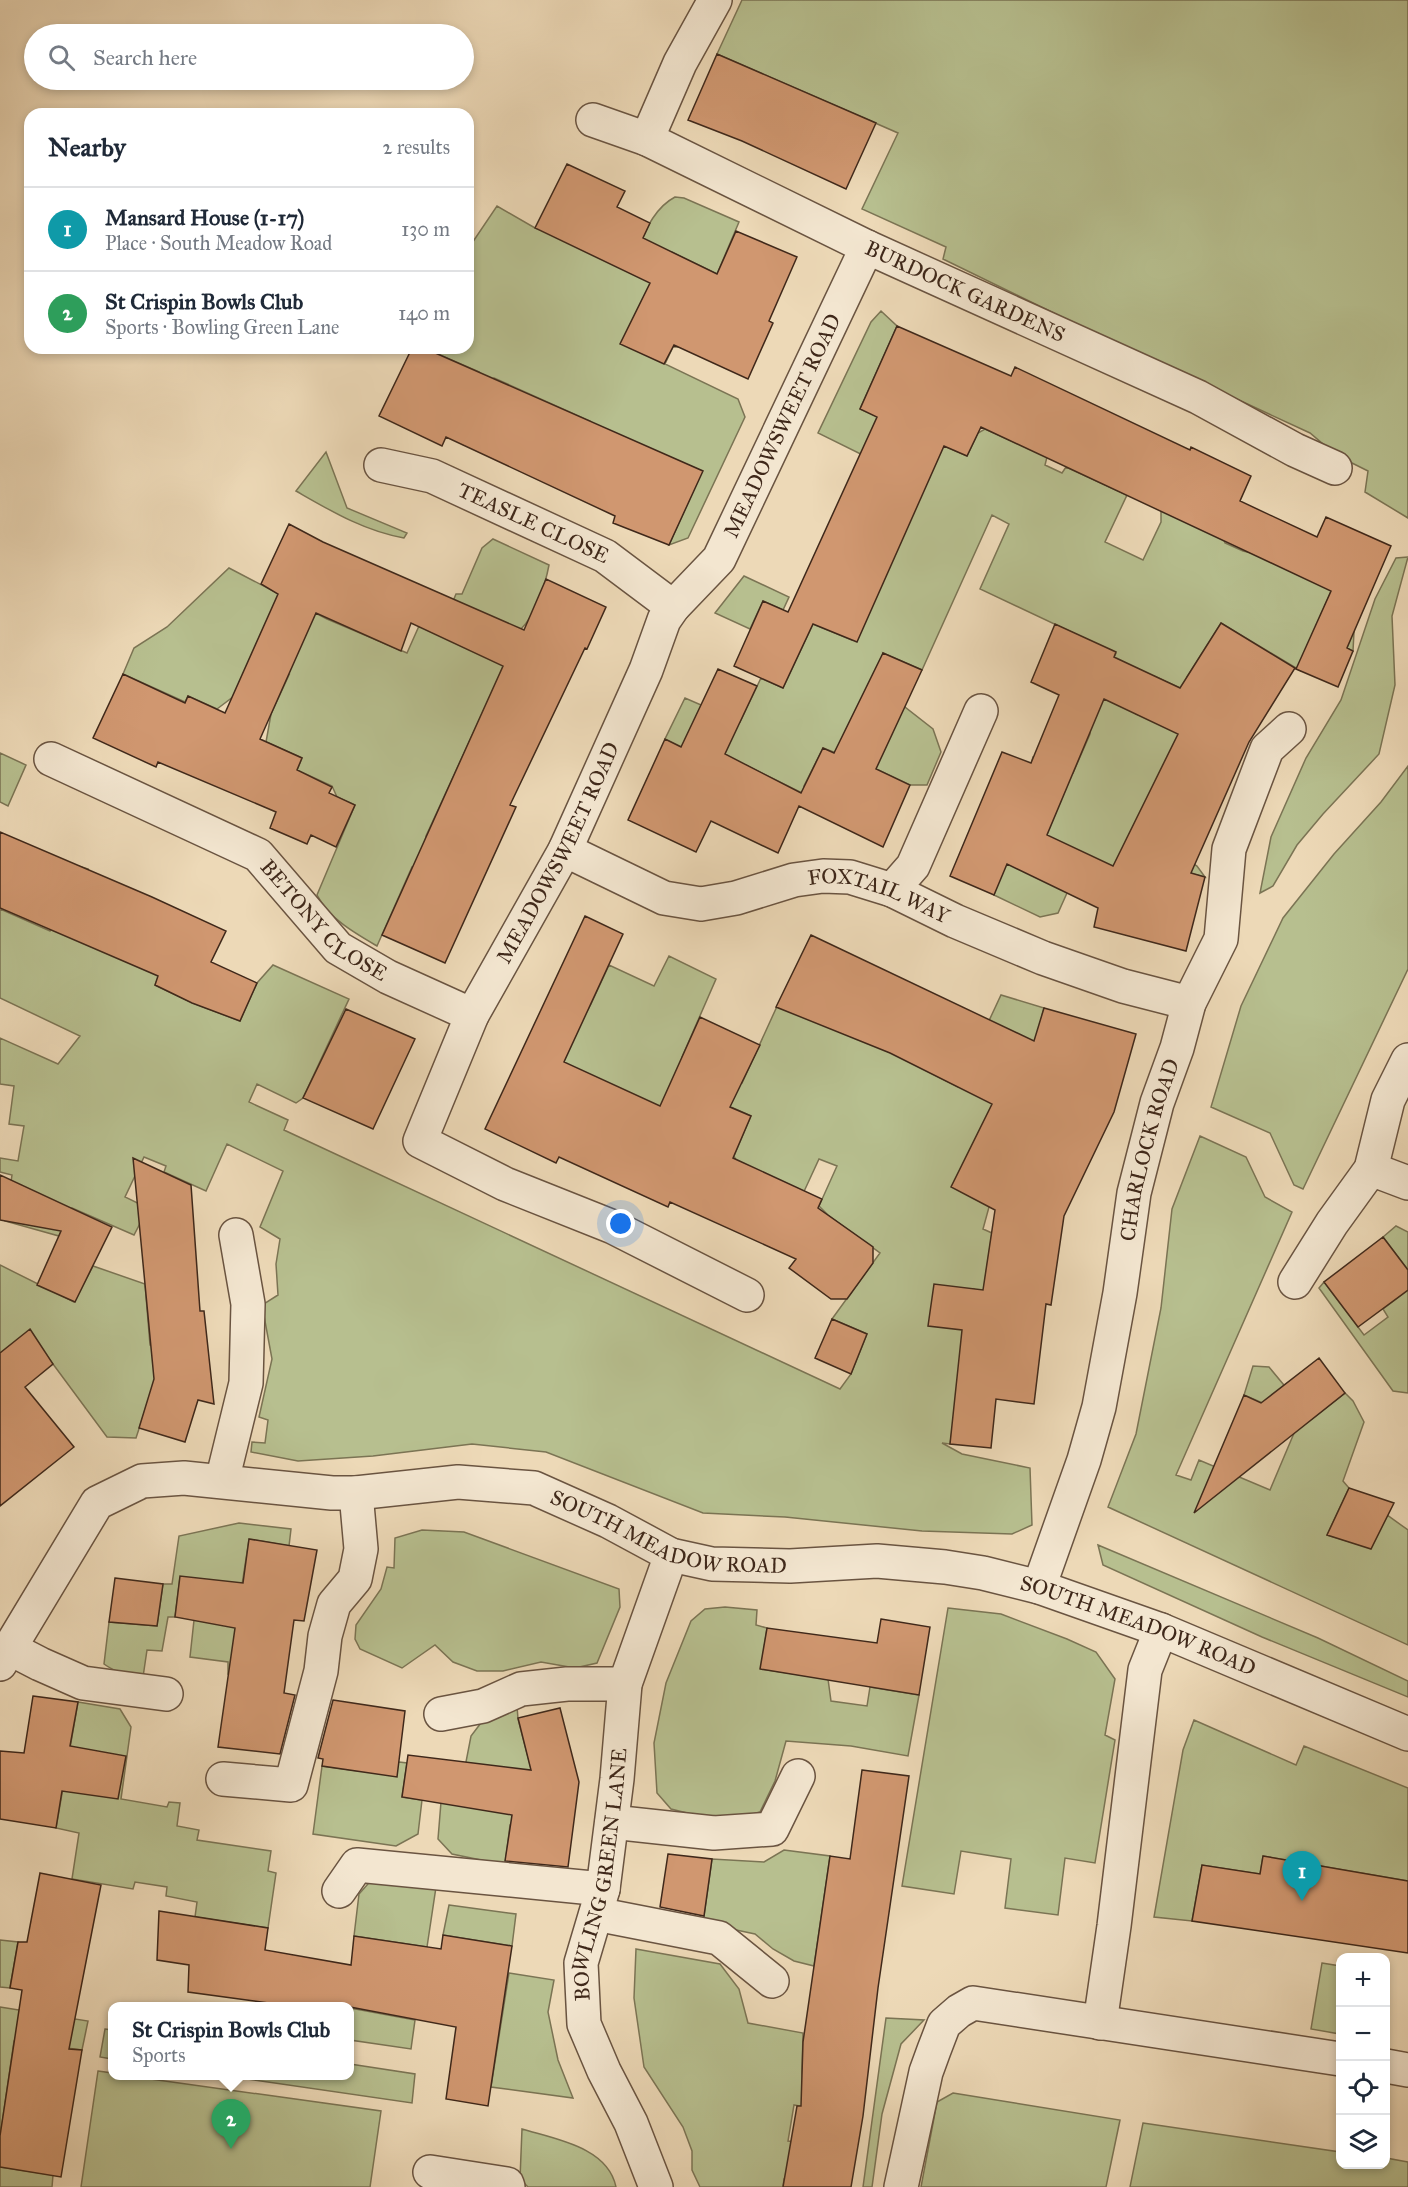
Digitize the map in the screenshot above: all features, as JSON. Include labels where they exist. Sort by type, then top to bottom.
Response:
[{"type":"street","points":[[647,139],[680,63],[715,0]]},
{"type":"street","name":"BURDOCK GARDENS","points":[[593,120],[647,139],[867,247],[1198,397],[1295,450],[1335,468]]},
{"type":"street","name":"MEADOWSWEET ROAD","points":[[747,1295],[613,1227],[506,1184],[420,1141],[471,1015],[566,850],[646,670],[664,620],[673,607],[719,559],[867,247]]},
{"type":"street","name":"TEASLE CLOSE","points":[[381,465],[432,476],[605,556],[673,607]]},
{"type":"street","points":[[892,890],[913,866],[981,711]]},
{"type":"street","name":"CHARLOCK ROAD","points":[[1039,1587],[1084,1461],[1099,1407],[1120,1293],[1134,1193],[1157,1103],[1177,1048],[1188,1003],[1221,939],[1229,849],[1267,749],[1289,729]]},
{"type":"street","name":"BETONY CLOSE","points":[[51,759],[258,855],[338,948],[388,977],[471,1015]]},
{"type":"street","name":"FOXTAIL WAY","points":[[566,850],[664,898],[701,904],[736,898],[794,880],[824,876],[850,877],[892,890],[955,921],[1043,958],[1123,986],[1188,1003]]},
{"type":"street","points":[[1295,1282],[1332,1223],[1371,1169],[1388,1100],[1408,1060]]},
{"type":"street","points":[[1371,1169],[1408,1183]]},
{"type":"street","points":[[222,1481],[246,1383],[248,1304],[236,1235]]},
{"type":"street","name":"SOUTH MEADOW ROAD","points":[[5,1656],[97,1503],[142,1481],[184,1478],[356,1494],[458,1482],[534,1488],[608,1521],[671,1555],[712,1564],[790,1566],[877,1561],[983,1573],[1039,1587],[1161,1630],[1408,1734]]},
{"type":"street","points":[[223,1779],[291,1785],[321,1671],[325,1636],[334,1604],[355,1579],[361,1549],[356,1494]]},
{"type":"street","name":"BOWLING GREEN LANE","points":[[656,2187],[631,2123],[604,2071],[584,2024],[581,1963],[600,1902],[612,1822],[625,1684],[671,1555]]},
{"type":"street","points":[[1100,2023],[1116,1915],[1145,1670],[1161,1630]]},
{"type":"street","points":[[5,1656],[40,1664],[83,1683],[166,1694]]},
{"type":"street","points":[[441,1714],[483,1706],[521,1689],[567,1684],[625,1684]]},
{"type":"street","points":[[612,1822],[714,1833],[772,1829],[798,1776]]},
{"type":"street","points":[[339,1891],[357,1865],[600,1902],[719,1938],[772,1981]]},
{"type":"street","points":[[901,2187],[930,2061],[944,2024],[973,2003],[1336,2058]]},
{"type":"street","points":[[1390,2067],[1408,2070]]},
{"type":"street","points":[[430,2172],[507,2184],[508,2187]]},
{"type":"green space","points":[[742,0],[1408,0],[1408,518],[1365,492],[1368,471],[1336,455],[1310,433],[1105,338],[943,259],[946,247],[862,209],[898,133],[717,54]]},
{"type":"green space","points":[[675,197],[684,198],[739,222],[717,274],[672,252],[663,270],[691,319],[678,347],[673,347],[665,364],[738,399],[745,417],[688,538],[669,545],[702,471],[646,447],[570,463],[590,421],[494,378],[473,420],[459,414],[479,372],[438,354],[474,354],[474,240],[497,206],[535,228],[632,259],[654,216]]},
{"type":"green space","points":[[881,311],[897,326],[860,409],[967,456],[978,433],[985,429],[1047,457],[1045,465],[1062,473],[1066,467],[1127,495],[1105,542],[1143,560],[1161,522],[1161,509],[1223,537],[1225,543],[1243,551],[1339,573],[1320,617],[1354,632],[1353,651],[1317,636],[1301,671],[1221,623],[1187,677],[1191,693],[1154,676],[1136,714],[1185,731],[1169,848],[1197,866],[1205,877],[1161,866],[1067,893],[1058,913],[1040,917],[994,895],[1033,757],[1073,773],[1090,734],[1090,709],[1116,653],[980,589],[1009,524],[992,515],[922,670],[883,653],[905,707],[933,729],[941,752],[927,785],[910,785],[870,766],[823,748],[804,786],[804,794],[746,765],[698,755],[665,739],[685,698],[740,722],[761,678],[783,688],[813,624],[852,640],[863,616],[889,468],[818,433],[871,322]]},
{"type":"green space","points":[[326,452],[347,508],[407,533],[404,538],[361,525],[296,491]]},
{"type":"green space","points":[[493,539],[549,565],[545,582],[535,608],[521,629],[426,836],[421,870],[412,867],[377,946],[335,918],[317,895],[355,805],[337,797],[332,786],[297,770],[302,758],[266,742],[271,714],[289,675],[233,697],[217,709],[188,696],[185,702],[123,674],[134,648],[167,627],[229,568],[327,619],[407,653],[419,626],[439,635],[456,594],[462,594],[482,548]]},
{"type":"green space","points":[[1408,557],[1392,616],[1395,685],[1379,754],[1297,845],[1273,886],[1260,893],[1271,837],[1306,758],[1341,700],[1375,599],[1396,558]]},
{"type":"green space","points":[[744,576],[789,597],[783,610],[763,601],[750,629],[715,613]]},
{"type":"green space","points":[[0,753],[26,765],[8,806],[0,802]]},
{"type":"green space","points":[[1408,766],[1408,969],[1303,1189],[1294,1185],[1270,1133],[1211,1107],[1241,1006],[1283,918],[1334,854],[1381,802]]},
{"type":"green space","points":[[78,866],[88,869],[61,933],[159,975],[155,985],[240,1021],[257,983],[273,965],[349,999],[303,1098],[296,1103],[257,1084],[249,1102],[288,1120],[284,1130],[840,1389],[851,1374],[867,1334],[832,1319],[880,1253],[819,1206],[837,1166],[819,1159],[801,1198],[736,1160],[734,1156],[751,1116],[713,1099],[695,1138],[535,1103],[591,1004],[609,965],[654,986],[669,956],[716,979],[682,1057],[742,1083],[779,1002],[888,1051],[958,1087],[1001,995],[1044,1008],[998,1190],[989,1207],[983,1229],[992,1233],[983,1294],[974,1289],[950,1444],[942,1443],[962,1454],[1030,1468],[1032,1525],[1012,1534],[922,1531],[785,1517],[703,1513],[546,1452],[472,1444],[373,1456],[298,1461],[251,1452],[252,1442],[265,1443],[268,1420],[259,1417],[272,1359],[262,1305],[278,1295],[276,1264],[280,1239],[260,1227],[283,1171],[227,1144],[206,1191],[164,1172],[166,1166],[144,1157],[125,1197],[148,1208],[134,1235],[72,1208],[59,1236],[5,1221],[12,1175],[0,1172],[0,1158],[18,1161],[24,1126],[9,1124],[14,1086],[0,1084],[0,1038],[58,1064],[80,1036],[0,998],[0,909],[50,931]]},
{"type":"green space","points":[[1200,1136],[1246,1157],[1265,1197],[1292,1212],[1176,1475],[1191,1480],[1199,1460],[1270,1490],[1300,1419],[1244,1395],[1253,1366],[1269,1367],[1312,1419],[1345,1393],[1353,1401],[1364,1422],[1343,1481],[1349,1488],[1327,1535],[1371,1548],[1387,1515],[1408,1530],[1408,1645],[1108,1507],[1136,1434],[1161,1308],[1172,1209]]},
{"type":"green space","points":[[1396,1226],[1408,1232],[1408,1270],[1383,1237]]},
{"type":"green space","points":[[0,1265],[74,1302],[93,1266],[145,1284],[150,1345],[167,1343],[136,1438],[107,1437],[33,1337],[0,1353]]},
{"type":"green space","points":[[1324,1282],[1364,1335],[1388,1317],[1383,1309],[1408,1290],[1408,1393],[1393,1391],[1319,1288]]},
{"type":"green space","points":[[239,1523],[291,1529],[289,1546],[249,1539],[238,1611],[241,1676],[228,1674],[228,1662],[190,1657],[194,1620],[180,1577],[175,1617],[168,1617],[162,1651],[147,1650],[143,1677],[118,1672],[104,1664],[109,1622],[157,1626],[163,1584],[172,1584],[179,1536]]},
{"type":"green space","points":[[422,1530],[464,1532],[619,1589],[620,1607],[597,1663],[575,1668],[541,1662],[503,1671],[477,1671],[453,1662],[435,1645],[402,1668],[360,1649],[355,1639],[356,1625],[381,1589],[387,1567],[394,1568],[395,1538]]},
{"type":"green space","points":[[1098,1545],[1318,1638],[1408,1681],[1408,1697],[1262,1637],[1103,1565]]},
{"type":"green space","points":[[725,1607],[757,1610],[756,1625],[767,1628],[761,1669],[828,1679],[831,1701],[867,1706],[870,1687],[919,1695],[908,1756],[851,1746],[786,1741],[775,1781],[760,1812],[723,1822],[671,1809],[657,1793],[654,1743],[666,1683],[691,1621],[705,1609]]},
{"type":"green space","points":[[948,1608],[1001,1614],[1067,1639],[1096,1652],[1115,1679],[1105,1735],[1115,1740],[1095,1863],[1065,1858],[1058,1915],[1005,1908],[1011,1859],[961,1851],[954,1894],[902,1886]]},
{"type":"green space","points":[[78,1702],[120,1709],[131,1727],[121,1799],[167,1807],[169,1802],[180,1803],[177,1826],[199,1830],[197,1840],[271,1851],[268,1871],[276,1873],[268,1928],[195,1917],[197,1902],[166,1896],[167,1887],[135,1882],[133,1889],[72,1879],[79,1833],[56,1828]]},
{"type":"green space","points":[[517,1706],[518,1719],[534,1780],[527,1826],[510,1825],[505,1865],[452,1854],[438,1839],[441,1802],[466,1762],[471,1736],[487,1715]]},
{"type":"green space","points":[[1194,1720],[1296,1765],[1304,1746],[1408,1788],[1408,1881],[1263,1856],[1260,1874],[1202,1865],[1192,1921],[1154,1917],[1183,1750]]},
{"type":"green space","points":[[399,1762],[407,1763],[402,1797],[422,1800],[418,1834],[396,1846],[313,1834],[322,1766],[358,1771]]},
{"type":"green space","points":[[784,1850],[830,1856],[814,1966],[794,1961],[773,1949],[755,1934],[703,1923],[712,1859],[764,1862]]},
{"type":"green space","points":[[375,1876],[436,1887],[427,1947],[354,1936],[359,1894]]},
{"type":"green space","points":[[449,1905],[516,1914],[512,1946],[443,1935]]},
{"type":"green space","points":[[0,1940],[18,1942],[10,1988],[0,1987]]},
{"type":"green space","points":[[636,1949],[720,1964],[739,1989],[748,2023],[803,2033],[804,2107],[794,2105],[788,2141],[797,2142],[791,2179],[784,2179],[783,2187],[700,2187],[692,2170],[692,2151],[683,2127],[644,2067],[634,1998]]},
{"type":"green space","points":[[1322,1963],[1336,1965],[1336,2033],[1311,2029]]},
{"type":"green space","points":[[509,1973],[554,1980],[548,2012],[558,2060],[573,2098],[491,2087]]},
{"type":"green space","points":[[0,2007],[88,2021],[82,2050],[14,2041],[0,2138]]},
{"type":"green space","points":[[354,2009],[415,2020],[411,2049],[354,2041]]},
{"type":"green space","points":[[886,2018],[924,2020],[901,2044],[882,2114],[872,2187],[863,2187]]},
{"type":"green space","points":[[105,2029],[108,2029],[108,2058],[100,2057]]},
{"type":"green space","points":[[354,2065],[415,2074],[412,2103],[254,2080],[354,2080]]},
{"type":"green space","points":[[98,2071],[108,2072],[108,2080],[158,2080],[381,2111],[370,2187],[81,2187]]},
{"type":"green space","points":[[953,2093],[1120,2120],[1106,2187],[921,2187],[937,2102]]},
{"type":"green space","points":[[1143,2123],[1336,2151],[1336,2169],[1390,2169],[1390,2159],[1408,2162],[1408,2187],[1130,2187]]},
{"type":"green space","points":[[522,2129],[564,2141],[591,2154],[603,2162],[611,2173],[616,2187],[528,2187],[520,2179]]},
{"type":"green space","points":[[0,2167],[53,2175],[52,2187],[0,2187]]},
{"type":"building","points":[[717,54],[876,123],[846,189],[742,141],[688,120]]},
{"type":"building","points":[[567,164],[625,191],[617,207],[650,223],[643,238],[717,274],[736,231],[797,257],[769,321],[773,323],[748,379],[674,345],[664,364],[620,344],[650,283],[535,228]]},
{"type":"building","points":[[897,326],[1011,376],[1015,367],[1190,450],[1191,447],[1251,476],[1240,501],[1317,537],[1326,517],[1391,546],[1347,648],[1353,651],[1338,687],[1296,669],[1331,591],[981,427],[967,456],[944,446],[857,642],[813,624],[783,688],[734,666],[763,601],[788,612],[877,417],[860,409]]},
{"type":"building","points":[[409,354],[438,354],[703,471],[669,545],[613,523],[615,516],[446,437],[442,446],[379,416]]},
{"type":"building","points":[[289,524],[323,542],[524,630],[546,579],[606,607],[510,805],[516,807],[445,963],[382,935],[503,666],[411,623],[401,651],[316,613],[260,739],[302,758],[297,770],[332,787],[329,793],[355,805],[336,847],[311,835],[307,844],[270,828],[276,812],[158,762],[156,767],[93,738],[123,674],[185,703],[188,696],[225,713],[278,594],[261,584]]},
{"type":"building","points":[[1221,623],[1295,668],[1249,742],[1191,873],[1205,877],[1186,951],[1094,927],[1098,908],[1007,864],[994,895],[950,876],[1002,752],[1031,763],[1059,695],[1031,682],[1055,624],[1116,652],[1114,657],[1180,688]],"holes":[[[1104,699],[1178,734],[1113,866],[1047,835]]]},
{"type":"building","points":[[883,653],[922,670],[876,769],[910,785],[883,847],[799,806],[778,853],[711,821],[696,852],[628,820],[665,739],[681,747],[718,669],[757,686],[725,754],[801,793],[823,748],[834,753]]},
{"type":"building","points":[[0,832],[226,931],[211,962],[257,983],[240,1021],[192,1003],[155,985],[158,976],[0,908]]},
{"type":"building","points":[[585,916],[623,934],[564,1062],[660,1106],[700,1017],[760,1045],[730,1107],[751,1116],[733,1158],[822,1199],[818,1208],[873,1247],[873,1263],[847,1299],[831,1299],[789,1268],[796,1259],[670,1202],[668,1207],[559,1157],[556,1163],[485,1129]]},
{"type":"building","points":[[811,935],[1034,1041],[1044,1008],[1136,1034],[1114,1112],[1064,1216],[1051,1305],[1046,1304],[1034,1404],[996,1399],[991,1448],[950,1444],[962,1330],[928,1326],[934,1284],[983,1290],[995,1210],[951,1187],[992,1104],[890,1053],[776,1007]]},
{"type":"building","points":[[346,1009],[415,1039],[373,1129],[303,1098]]},
{"type":"building","points":[[133,1158],[191,1185],[200,1311],[204,1311],[214,1404],[198,1400],[185,1442],[139,1428],[154,1379]]},
{"type":"building","points":[[0,1175],[112,1227],[75,1302],[37,1285],[61,1231],[0,1220]]},
{"type":"building","points":[[1383,1237],[1408,1270],[1408,1290],[1358,1327],[1324,1282]]},
{"type":"building","points":[[832,1319],[867,1334],[851,1374],[815,1358]]},
{"type":"building","points":[[30,1329],[53,1364],[25,1387],[74,1447],[0,1506],[0,1353]]},
{"type":"building","points":[[1319,1358],[1345,1393],[1194,1513],[1244,1395],[1261,1403]]},
{"type":"building","points":[[1349,1488],[1394,1503],[1371,1549],[1327,1535]]},
{"type":"building","points":[[249,1539],[317,1550],[304,1621],[294,1620],[284,1693],[295,1695],[280,1754],[218,1747],[235,1628],[175,1617],[180,1576],[243,1583]]},
{"type":"building","points":[[115,1578],[163,1584],[157,1626],[109,1622]]},
{"type":"building","points":[[881,1619],[930,1627],[919,1695],[760,1669],[767,1628],[877,1643]]},
{"type":"building","points":[[33,1696],[78,1702],[70,1746],[126,1756],[118,1799],[62,1791],[56,1828],[0,1819],[0,1751],[24,1753]]},
{"type":"building","points":[[333,1700],[405,1711],[397,1777],[322,1766],[323,1759],[318,1758]]},
{"type":"building","points":[[560,1708],[579,1782],[568,1867],[505,1861],[512,1815],[402,1797],[408,1755],[531,1770],[518,1718]]},
{"type":"building","points":[[862,1770],[909,1776],[878,1988],[863,2116],[851,2187],[783,2187],[797,2106],[801,2106],[803,2042],[830,1856],[850,1859]]},
{"type":"building","points":[[668,1854],[712,1859],[704,1916],[660,1907]]},
{"type":"building","points":[[1263,1856],[1408,1881],[1408,1953],[1192,1921],[1202,1865],[1260,1874]]},
{"type":"building","points":[[40,1873],[101,1885],[69,2049],[82,2050],[61,2177],[0,2167],[0,2136],[22,1990],[10,1988],[18,1942],[27,1942]]},
{"type":"building","points":[[159,1911],[268,1928],[265,1950],[351,1965],[354,1936],[441,1949],[443,1935],[512,1946],[488,2106],[446,2099],[456,2027],[354,2008],[354,2002],[261,2002],[188,1992],[189,1965],[157,1960]]},
{"type":"place","name":"Mansard House (1-17)","points":[[1302,1901]]},
{"type":"place","name":"St Crispin Bowls Club","points":[[231,2149]]}]
